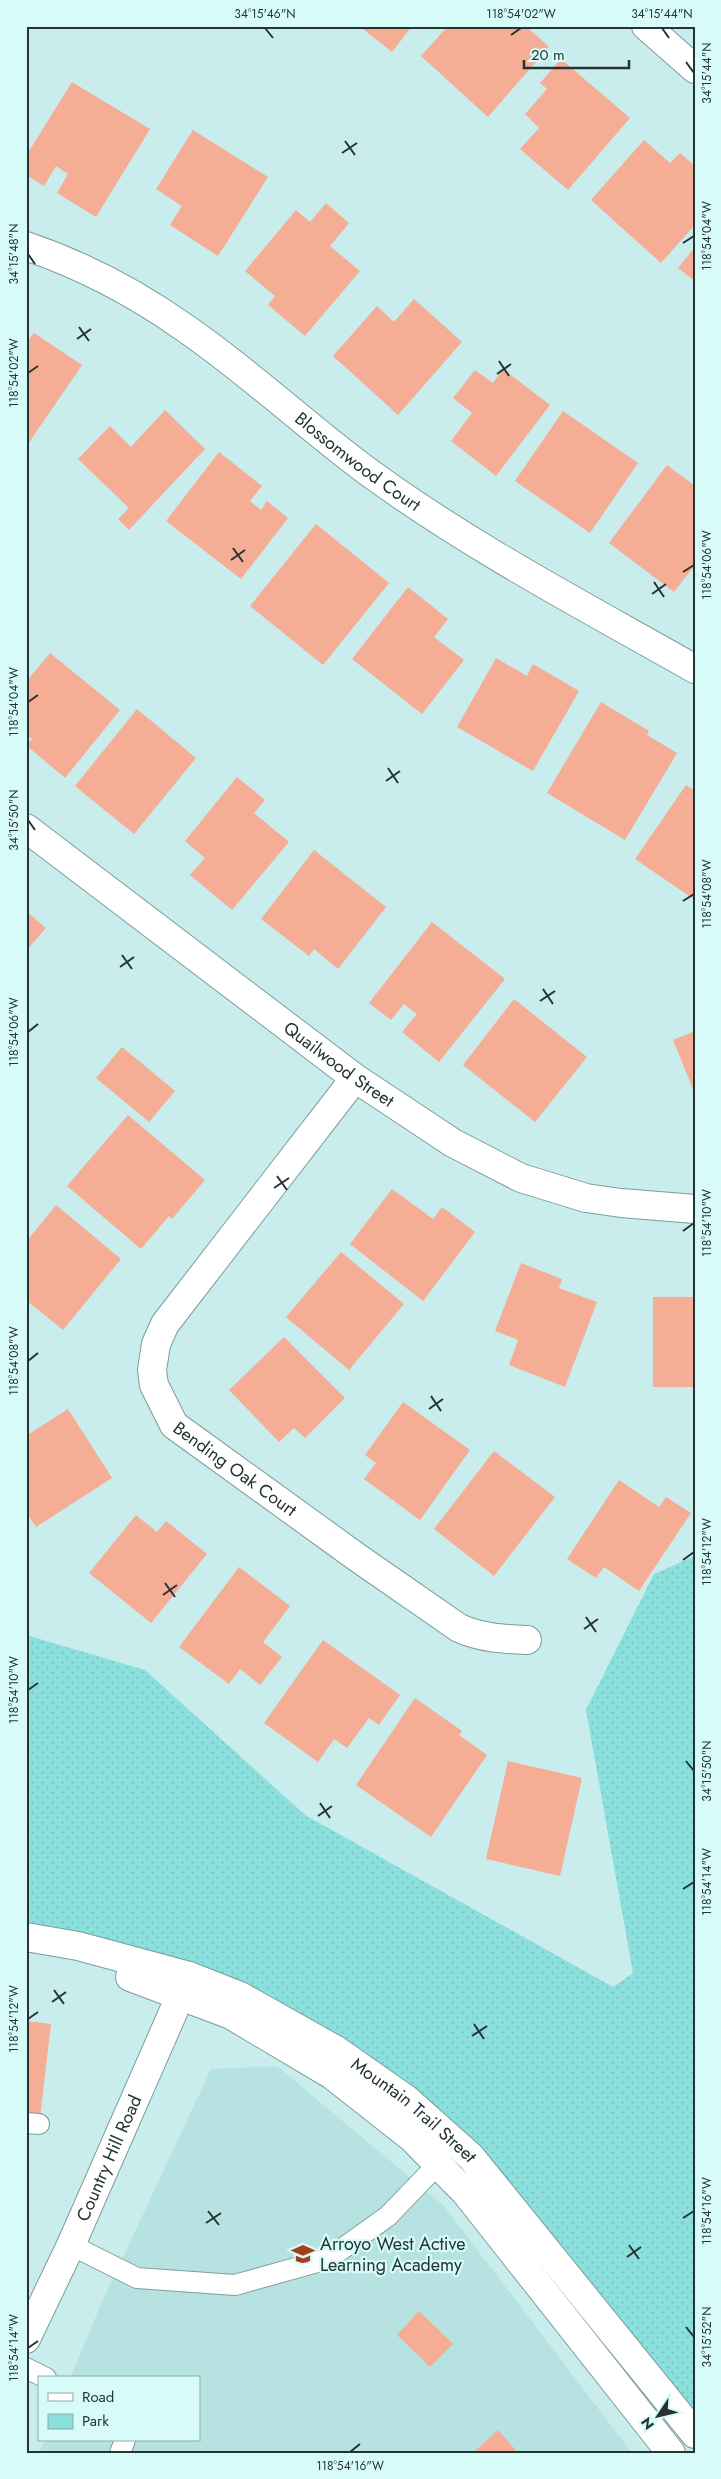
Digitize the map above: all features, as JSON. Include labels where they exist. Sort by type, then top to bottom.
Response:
[{"type":"street","points":[[646,26],[695,69]]},
{"type":"street","name":"Blossomwood Court","points":[[26,246],[54,256],[121,288],[177,322],[250,376],[367,470],[478,547],[695,669]]},
{"type":"street","name":"Quailwood Street","points":[[26,828],[355,1078],[453,1143],[521,1178],[586,1198],[621,1204],[695,1209]]},
{"type":"street","name":"Bending Oak Court","points":[[355,1078],[164,1324],[156,1344],[152,1370],[154,1385],[174,1425],[358,1558],[451,1622],[471,1633],[496,1638],[527,1640]]},
{"type":"street","name":"Mountain Trail Street","points":[[26,1937],[78,1946],[186,1986],[332,2075],[412,2138],[466,2193],[671,2453]]},
{"type":"street","name":"Mountain Trail Street","points":[[26,1954],[136,1979],[240,1996],[336,2050],[414,2105],[470,2157],[695,2434]]},
{"type":"street","name":"Country Hill Road","points":[[26,2339],[71,2245],[121,2128],[186,1986]]},
{"type":"lane","points":[[71,2245],[137,2278],[235,2285],[328,2259],[388,2216],[438,2164]]},
{"type":"lane","points":[[26,2368],[42,2376]]},
{"type":"shaded area","name":"Arroyo West Active Learning Academy","points":[[277,2066],[444,2206],[632,2453],[39,2453],[44,2442],[200,2442],[200,2376],[71,2376],[102,2302],[211,2069]]},
{"type":"green space","points":[[695,1556],[695,2434],[471,2157],[336,2050],[26,1937],[26,1635],[145,1670],[305,1815],[613,1987],[633,1973],[586,1710],[654,1574]]},
{"type":"building","points":[[359,26],[412,26],[392,52]]},
{"type":"building","points":[[448,26],[526,26],[549,47],[488,117],[421,56]]},
{"type":"building","points":[[561,59],[630,118],[568,190],[520,149],[539,128],[525,114],[547,89],[540,83]]},
{"type":"building","points":[[72,82],[150,129],[96,217],[57,193],[68,174],[56,166],[44,186],[26,175],[26,156]]},
{"type":"building","points":[[193,130],[268,177],[218,256],[170,225],[182,206],[156,189]]},
{"type":"building","points":[[644,140],[670,163],[680,153],[695,166],[695,225],[661,263],[591,200]]},
{"type":"building","points":[[326,203],[349,223],[330,246],[360,271],[305,336],[268,305],[275,296],[245,271],[296,210],[310,222]]},
{"type":"building","points":[[695,247],[695,281],[678,268]]},
{"type":"building","points":[[414,299],[462,342],[398,415],[333,356],[377,306],[394,322]]},
{"type":"building","points":[[34,333],[82,365],[28,444],[26,443],[26,343]]},
{"type":"building","points":[[503,369],[550,405],[496,476],[451,441],[472,413],[453,398],[475,370],[493,383]]},
{"type":"building","points":[[165,410],[205,449],[129,530],[118,519],[129,508],[78,459],[110,426],[131,447]]},
{"type":"building","points":[[563,411],[638,463],[590,533],[515,481]]},
{"type":"building","points":[[219,452],[262,486],[250,501],[261,510],[267,501],[288,518],[241,579],[166,521]]},
{"type":"building","points":[[667,465],[695,486],[695,565],[674,592],[609,543]]},
{"type":"building","points":[[316,524],[389,583],[323,665],[250,606]]},
{"type":"building","points":[[408,587],[448,619],[434,637],[464,660],[422,714],[352,659]]},
{"type":"building","points":[[50,653],[120,710],[65,778],[27,746],[32,739],[26,734],[26,682]]},
{"type":"building","points":[[496,658],[527,676],[533,664],[579,691],[533,771],[457,727]]},
{"type":"building","points":[[601,702],[649,731],[647,735],[677,753],[625,840],[547,793]]},
{"type":"building","points":[[137,709],[196,758],[134,834],[75,786]]},
{"type":"building","points":[[237,777],[265,800],[254,813],[289,842],[232,910],[190,875],[205,858],[185,841]]},
{"type":"building","points":[[686,785],[695,791],[695,900],[635,859]]},
{"type":"building","points":[[314,850],[386,907],[338,969],[314,949],[309,956],[261,919]]},
{"type":"building","points":[[26,911],[46,928],[26,951]]},
{"type":"building","points":[[432,922],[505,979],[439,1062],[402,1032],[417,1014],[404,1004],[391,1020],[369,1003]]},
{"type":"building","points":[[514,999],[587,1057],[535,1122],[463,1065]]},
{"type":"building","points":[[695,1031],[695,1094],[673,1040]]},
{"type":"building","points":[[122,1047],[175,1091],[149,1122],[96,1078]]},
{"type":"building","points":[[128,1115],[205,1180],[172,1219],[169,1216],[141,1249],[67,1186]]},
{"type":"building","points":[[392,1189],[433,1219],[442,1207],[475,1232],[423,1301],[350,1244]]},
{"type":"building","points":[[56,1205],[121,1259],[63,1330],[26,1300],[26,1242]]},
{"type":"building","points":[[341,1252],[404,1304],[349,1370],[286,1317]]},
{"type":"building","points":[[521,1263],[562,1279],[559,1288],[597,1302],[565,1387],[509,1365],[518,1340],[495,1331]]},
{"type":"building","points":[[653,1297],[695,1297],[695,1387],[653,1387]]},
{"type":"building","points":[[284,1337],[345,1398],[305,1438],[294,1428],[279,1442],[229,1390]]},
{"type":"building","points":[[403,1402],[470,1450],[420,1520],[364,1479],[376,1463],[365,1455]]},
{"type":"building","points":[[68,1409],[112,1478],[36,1527],[26,1512],[26,1436]]},
{"type":"building","points":[[494,1451],[555,1497],[494,1576],[434,1529]]},
{"type":"building","points":[[619,1480],[659,1507],[666,1497],[691,1513],[639,1591],[604,1567],[596,1578],[567,1559]]},
{"type":"building","points":[[136,1515],[157,1532],[166,1521],[207,1554],[151,1623],[89,1573]]},
{"type":"building","points":[[239,1567],[290,1606],[263,1642],[282,1657],[260,1685],[240,1669],[229,1684],[179,1647]]},
{"type":"building","points":[[323,1640],[400,1695],[379,1725],[369,1718],[347,1748],[334,1739],[318,1762],[264,1723]]},
{"type":"building","points":[[415,1698],[462,1731],[459,1735],[487,1755],[431,1837],[356,1785]]},
{"type":"building","points":[[508,1761],[582,1778],[560,1876],[486,1859]]},
{"type":"building","points":[[26,2021],[51,2024],[40,2117],[26,2115]]},
{"type":"building","points":[[419,2311],[453,2344],[430,2367],[397,2335]]},
{"type":"building","points":[[498,2430],[518,2453],[473,2453]]},
{"type":"place","name":"Arroyo West Active Learning Academy","points":[[303,2254]]}]
